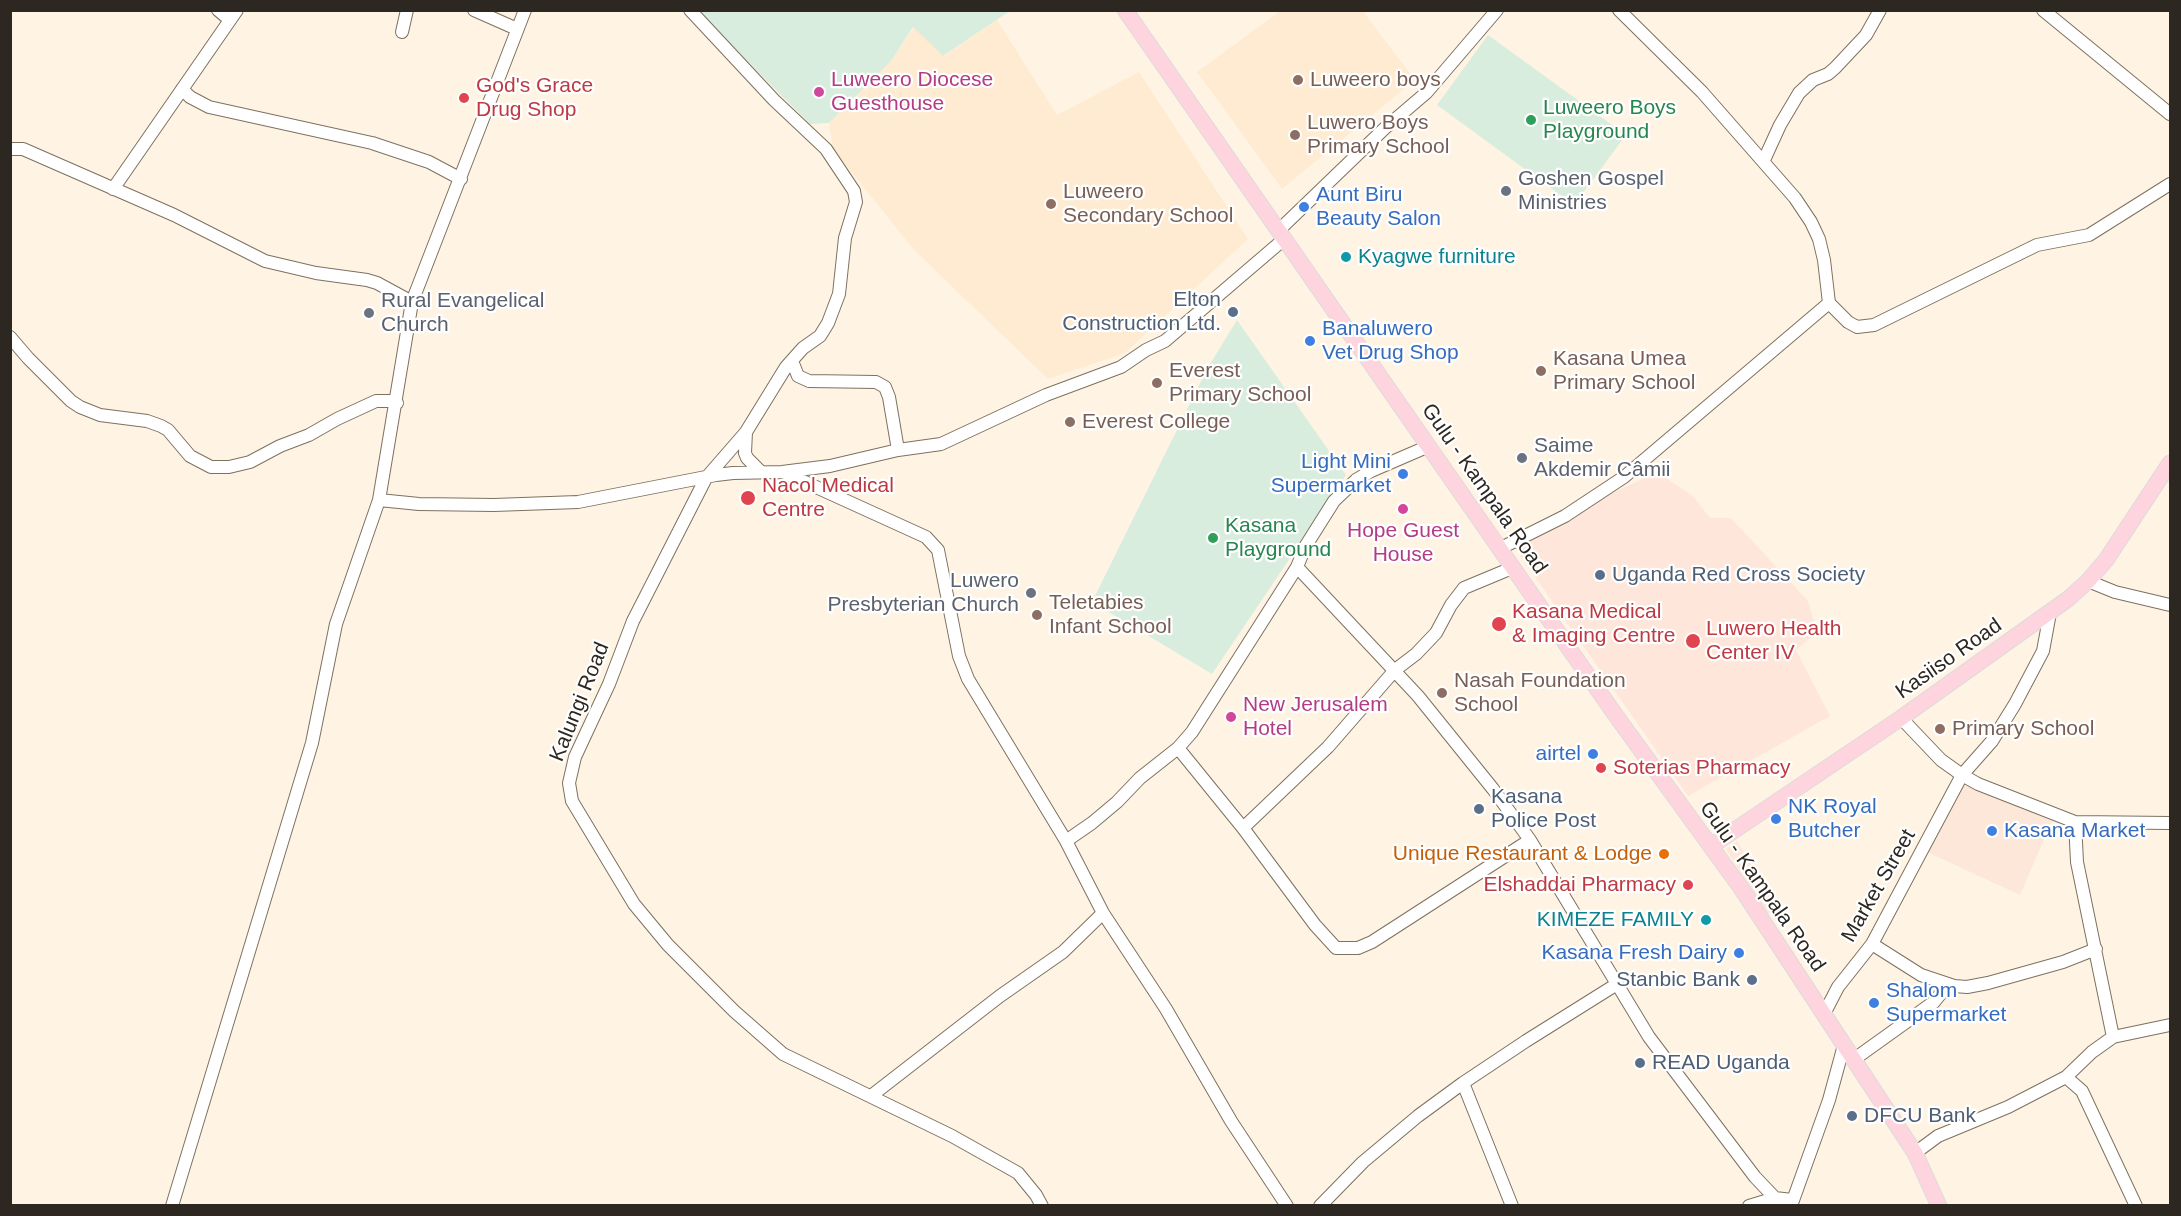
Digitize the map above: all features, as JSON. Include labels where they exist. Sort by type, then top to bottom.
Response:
[{"type":"main road","name":"Gulu - Kampala Road","points":[[1125,10],[1666,788],[1741,888],[1916,1153],[1939,1206]]},
{"type":"main road","name":"Kasiiso Road","points":[[1711,846],[1901,718],[2050,613],[2088,581],[2113,551],[2170,463]]},
{"type":"street","points":[[113,189],[234,15],[218,10]]},
{"type":"street","points":[[402,32],[407,10]]},
{"type":"street","points":[[474,10],[517,28]]},
{"type":"street","points":[[172,1206],[312,744],[336,624],[380,500],[412,303],[525,10]]},
{"type":"street","name":"Kalungi Road","points":[[690,10],[774,100],[826,149],[854,191],[856,202],[847,227],[839,294],[828,323],[820,336],[803,348],[786,367],[746,432],[706,478],[633,621],[609,684],[575,757],[569,783],[572,801],[634,904],[668,945],[734,1011],[783,1054],[952,1136],[1018,1173],[1042,1206]]},
{"type":"street","points":[[380,500],[419,504],[494,505],[578,502],[733,473],[782,472],[830,466],[898,450],[941,444],[1046,395],[1121,367],[1146,350],[1165,341],[1281,236],[1385,128],[1426,93],[1497,10]]},
{"type":"street","points":[[1619,10],[1702,92],[1795,198],[1815,231],[1824,260],[1829,303],[1848,322],[1857,327],[1874,325],[2037,244],[2089,235],[2170,184]]},
{"type":"street","points":[[1764,160],[1779,125],[1799,93],[1813,80],[1828,74],[1835,68],[1866,35],[1880,10]]},
{"type":"street","points":[[2043,10],[2170,114]]},
{"type":"street","points":[[182,89],[190,97],[209,107],[372,143],[429,162],[461,179]]},
{"type":"street","points":[[10,149],[23,149],[199,227],[231,246],[265,261],[316,273],[367,280],[377,283],[412,303]]},
{"type":"street","points":[[1499,549],[1565,516],[1624,477],[1829,303]]},
{"type":"street","points":[[10,337],[71,401],[80,407],[100,415],[147,421],[161,426],[168,430],[190,456],[211,466],[229,467],[250,462],[376,401],[397,403]]},
{"type":"street","points":[[792,361],[798,376],[804,380],[876,382],[885,387],[889,397],[898,450]]},
{"type":"street","points":[[746,432],[745,453],[761,472]]},
{"type":"street","points":[[1066,841],[1092,823],[1140,778],[1178,748],[1204,715],[1297,567],[1321,520],[1343,492],[1356,480],[1371,471],[1429,446]]},
{"type":"street","points":[[782,472],[916,533],[932,543],[938,550],[959,656],[968,679],[1066,841],[1103,913],[1166,1009],[1231,1121],[1287,1206]]},
{"type":"street","points":[[1297,567],[1395,670],[1485,779],[1530,840],[1649,1037],[1755,1177],[1775,1198],[1792,1203],[1829,1100],[1844,1046]]},
{"type":"street","points":[[1243,828],[1328,747],[1395,670],[1416,654],[1436,633],[1451,605],[1464,588],[1512,568]]},
{"type":"street","points":[[2088,581],[2115,592],[2170,605]]},
{"type":"street","name":"Market Street","points":[[1824,1014],[1838,987],[1872,944],[1962,775],[1992,741],[2015,704],[2043,651],[2050,613]]},
{"type":"street","points":[[1901,718],[1941,760],[1977,784],[2075,822],[2170,823]]},
{"type":"street","points":[[1178,748],[1243,828],[1315,925],[1336,948],[1358,948],[1372,942],[1530,840]]},
{"type":"street","points":[[2075,822],[2077,862],[2113,1037]]},
{"type":"street","points":[[871,1096],[1000,996],[1063,952],[1103,913]]},
{"type":"street","points":[[1872,944],[1921,975],[1954,986],[1967,987],[2063,962],[2096,949]]},
{"type":"street","points":[[1320,1206],[1363,1162],[1418,1116],[1463,1083],[1617,984]]},
{"type":"street","points":[[1853,1060],[1934,1002],[1942,992],[1954,986]]},
{"type":"street","points":[[1916,1153],[1938,1136],[2008,1107],[2066,1077],[2092,1052],[2113,1037],[2170,1025]]},
{"type":"street","points":[[2066,1077],[2082,1091],[2136,1206]]},
{"type":"street","points":[[1463,1083],[1512,1206]]},
{"type":"street","points":[[1749,1206],[1775,1198]]},
{"type":"shaded area","name":"Luwero Boys Primary School","points":[[1362,10],[1415,80],[1282,189],[1197,72],[1280,11]]},
{"type":"shaded area","name":"Luweero Secondary School","points":[[997,20],[1057,115],[1139,72],[1248,239],[1125,353],[1048,379],[914,250],[833,149],[829,123],[891,61],[914,27],[944,56]]},
{"type":"shaded area","name":"Luwero Health Center IV","points":[[1657,472],[1693,496],[1710,518],[1731,518],[1808,601],[1817,632],[1796,650],[1830,716],[1688,796],[1510,541]]},
{"type":"shaded area","name":"Kasana Market","points":[[1971,786],[2052,821],[2020,895],[1927,852],[1962,787]]},
{"type":"shaded area","points":[[1737,841],[1777,908],[1767,915],[1726,849]]},
{"type":"green space","name":"Luweero Diocese Guesthouse","points":[[697,11],[1010,11],[943,56],[913,27],[891,61],[829,123],[810,124]]},
{"type":"green space","name":"Luweero Boys Playground","points":[[1488,35],[1626,135],[1574,205],[1437,105]]},
{"type":"green space","name":"Kasana Playground","points":[[1237,320],[1346,475],[1212,674],[1092,602],[1207,369]]},
{"type":"place","name":"Luweero boys","points":[[1298,80]]},
{"type":"place","name":"Luweero Diocese Guesthouse","points":[[819,92]]},
{"type":"place","name":"God's Grace Drug Shop","points":[[464,98]]},
{"type":"place","name":"Luweero Boys Playground","points":[[1531,120]]},
{"type":"place","name":"Luwero Boys Primary School","points":[[1295,135]]},
{"type":"place","name":"Goshen Gospel Ministries","points":[[1506,191]]},
{"type":"place","name":"Luweero Secondary School","points":[[1051,204]]},
{"type":"place","name":"Aunt Biru Beauty Salon","points":[[1304,207]]},
{"type":"place","name":"Kyagwe furniture","points":[[1346,257]]},
{"type":"place","name":"Elton Construction Ltd.","points":[[1233,312]]},
{"type":"place","name":"Rural Evangelical Church","points":[[369,313]]},
{"type":"place","name":"Banaluwero Vet Drug Shop","points":[[1310,341]]},
{"type":"place","name":"Kasana Umea Primary School","points":[[1541,371]]},
{"type":"place","name":"Everest Primary School","points":[[1157,383]]},
{"type":"place","name":"Everest College","points":[[1070,422]]},
{"type":"place","name":"Saime Akdemir Câmii","points":[[1522,458]]},
{"type":"place","name":"Light Mini Supermarket","points":[[1403,474]]},
{"type":"place","name":"Nacol Medical Centre","points":[[748,498]]},
{"type":"place","name":"Hope Guest House","points":[[1403,509]]},
{"type":"place","name":"Kasana Playground","points":[[1213,538]]},
{"type":"place","name":"Uganda Red Cross Society","points":[[1600,575]]},
{"type":"place","name":"Luwero Presbyterian Church","points":[[1031,593]]},
{"type":"place","name":"Teletabies Infant School","points":[[1037,615]]},
{"type":"place","name":"Kasana Medical & Imaging Centre","points":[[1499,624]]},
{"type":"place","name":"Luwero Health Center IV","points":[[1693,641]]},
{"type":"place","name":"Nasah Foundation School","points":[[1442,693]]},
{"type":"place","name":"New Jerusalem Hotel","points":[[1231,717]]},
{"type":"place","name":"Primary School","points":[[1940,729]]},
{"type":"place","name":"airtel","points":[[1593,754]]},
{"type":"place","name":"Soterias Pharmacy","points":[[1601,768]]},
{"type":"place","name":"Kasana Police Post","points":[[1479,809]]},
{"type":"place","name":"NK Royal Butcher","points":[[1776,819]]},
{"type":"place","name":"Kasana Market","points":[[1992,831]]},
{"type":"place","name":"Unique Restaurant & Lodge","points":[[1664,854]]},
{"type":"place","name":"Elshaddai Pharmacy","points":[[1688,885]]},
{"type":"place","name":"KIMEZE FAMILY","points":[[1706,920]]},
{"type":"place","name":"Kasana Fresh Dairy","points":[[1739,953]]},
{"type":"place","name":"Stanbic Bank","points":[[1752,980]]},
{"type":"place","name":"Shalom Supermarket","points":[[1874,1003]]},
{"type":"place","name":"READ Uganda","points":[[1640,1063]]},
{"type":"place","name":"DFCU Bank","points":[[1852,1116]]}]
